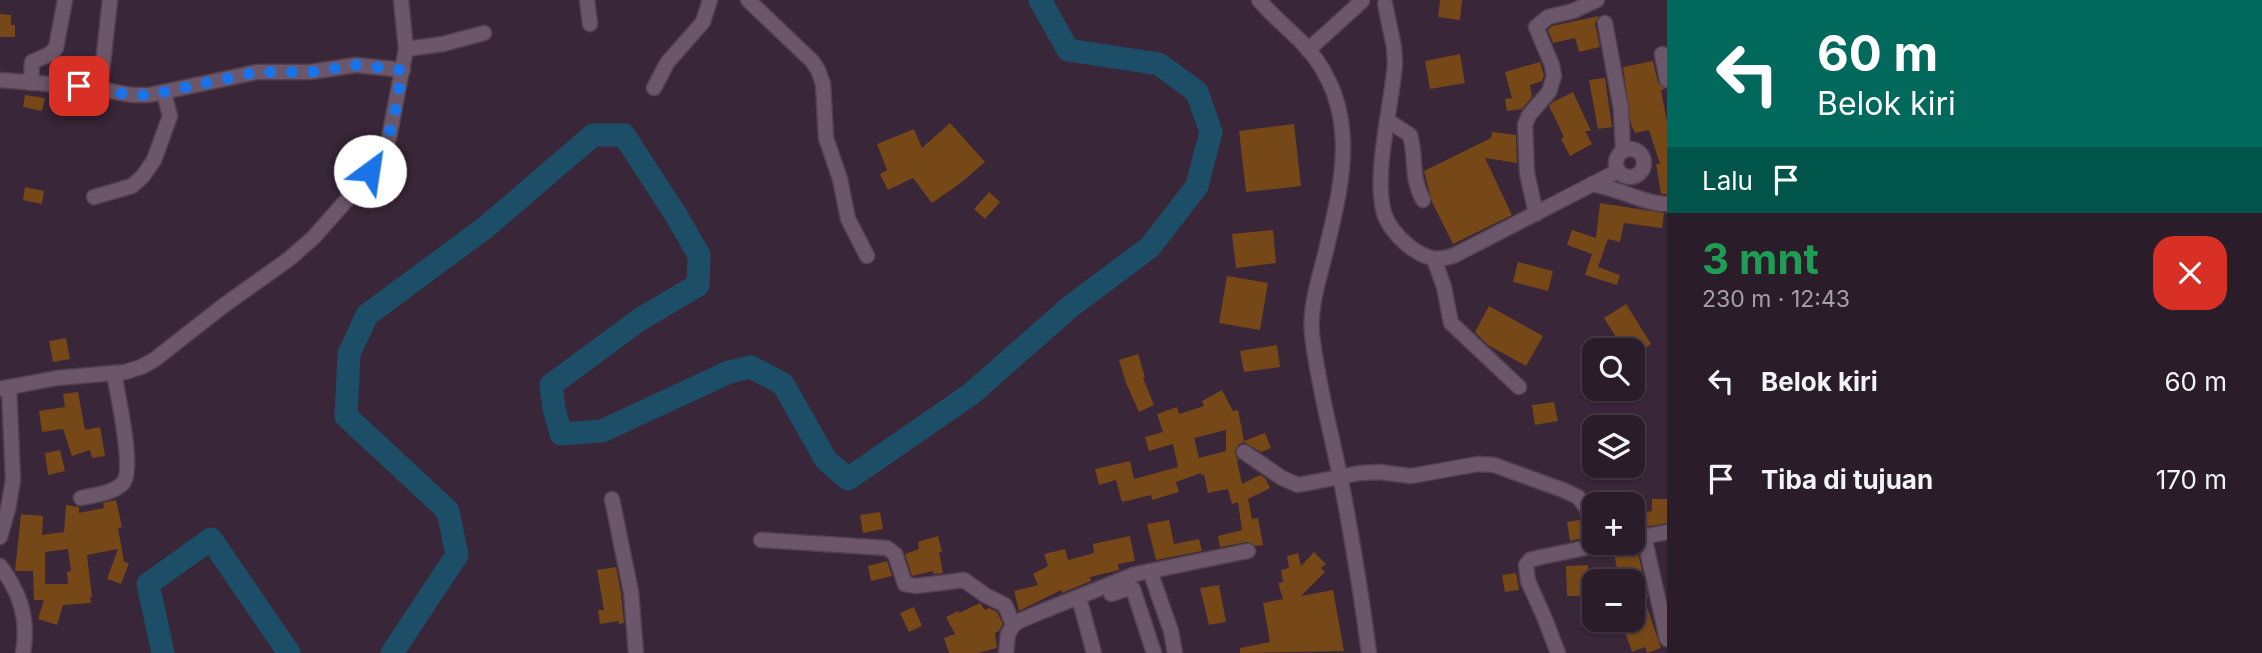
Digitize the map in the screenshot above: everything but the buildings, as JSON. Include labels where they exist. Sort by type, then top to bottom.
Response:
[{"type":"street","points":[[30,83],[32,62],[50,54],[56,48],[65,0]]},
{"type":"street","points":[[100,90],[110,0]]},
{"type":"street","points":[[0,537],[13,480],[4,388],[141,367],[289,259],[313,238],[360,185],[383,152],[392,129],[406,49],[401,0]]},
{"type":"street","points":[[587,0],[590,24]]},
{"type":"street","points":[[654,88],[667,63],[703,22],[710,0]]},
{"type":"street","points":[[748,0],[812,61],[818,70],[823,83],[826,138],[840,179],[848,219],[867,256]]},
{"type":"street","points":[[1259,0],[1308,50],[1332,90],[1341,118],[1343,131],[1340,182],[1312,324],[1319,380],[1341,482],[1369,653]]},
{"type":"street","points":[[1536,214],[1527,173],[1525,125],[1549,92],[1554,76],[1536,27],[1548,17],[1573,11],[1597,0]]},
{"type":"street","points":[[1308,50],[1361,1],[1373,6],[1389,2],[1395,56],[1382,186],[1385,215],[1406,244],[1422,255],[1434,259],[1447,258],[1464,251],[1618,171]]},
{"type":"street","points":[[1605,23],[1621,109],[1623,150]]},
{"type":"street","points":[[406,49],[443,44],[485,33]]},
{"type":"street","points":[[1662,54],[1667,80]]},
{"type":"street","points":[[0,80],[132,95],[164,93],[257,72],[310,72],[356,65],[402,70]]},
{"type":"street","points":[[94,197],[132,186],[154,160],[170,116],[164,93]]},
{"type":"street","points":[[1387,120],[1410,135],[1415,183],[1423,200]]},
{"type":"street","points":[[1633,149],[1643,158],[1643,168],[1631,177],[1618,171],[1615,162],[1623,150],[1633,149]]},
{"type":"street","points":[[1592,184],[1667,204]]},
{"type":"street","points":[[1434,259],[1444,287],[1451,323],[1519,387]]},
{"type":"street","points":[[81,498],[114,489],[127,477],[127,449],[114,373]]},
{"type":"street","points":[[1244,453],[1282,478],[1298,485],[1341,482],[1371,472],[1411,476],[1478,464],[1494,465],[1578,497],[1582,502]]},
{"type":"street","points":[[612,499],[631,592],[636,653]]},
{"type":"street","points":[[1645,536],[1667,532]]},
{"type":"street","points":[[761,540],[887,548],[895,554],[905,584],[916,586],[964,580],[1002,603],[1012,622],[1132,588],[1154,653]]},
{"type":"street","points":[[1558,653],[1528,581],[1525,565],[1541,556],[1582,547]]},
{"type":"street","points":[[1080,601],[1150,570],[1248,551]]},
{"type":"street","points":[[1643,555],[1667,639]]},
{"type":"street","points":[[0,566],[12,581],[22,605],[25,629],[23,653]]},
{"type":"street","points":[[1150,570],[1171,631],[1175,653]]},
{"type":"street","points":[[1080,601],[1094,653]]},
{"type":"street","points":[[1006,653],[1008,634],[1017,622]]},
{"type":"waterway","points":[[392,653],[457,555],[448,511],[346,416],[349,354],[367,315],[486,227],[593,135],[624,135],[699,255],[698,285],[639,320],[551,385],[561,434],[602,431],[729,372],[751,367],[783,384],[826,460],[848,479],[971,394],[1071,306],[1150,247],[1197,186],[1211,132],[1197,92],[1159,64],[1068,50],[1040,0]]},
{"type":"waterway","points":[[163,653],[148,584],[211,539],[289,653]]},
{"type":"route","points":[[79,86],[132,95],[149,95],[245,73],[304,73],[356,65],[402,70],[392,129],[383,152],[370,171]]}]
